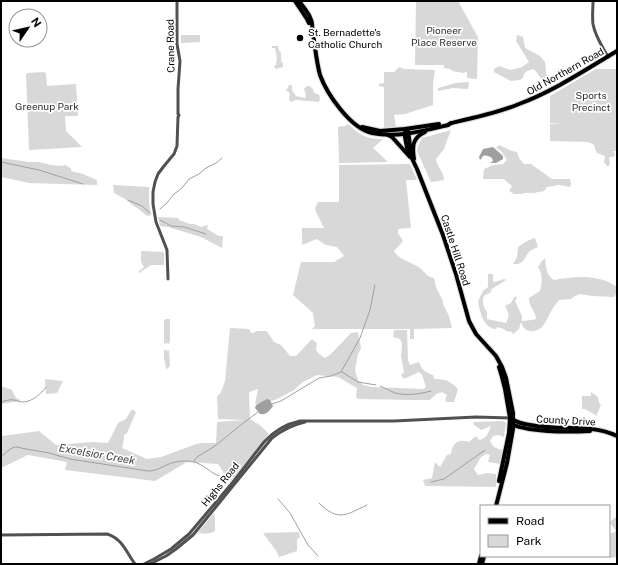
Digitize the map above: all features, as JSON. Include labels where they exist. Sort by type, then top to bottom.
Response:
[{"type":"main road","name":"Old Northern Road","points":[[295,1],[312,29]]},
{"type":"main road","name":"Old Northern Road","points":[[299,1],[309,15],[313,26],[312,29],[317,63],[324,83],[344,114],[351,121],[371,133],[387,134],[407,134],[448,125],[451,123]]},
{"type":"main road","name":"Old Northern Road","points":[[360,127],[380,130],[406,129],[451,123],[497,112],[523,103],[561,85],[617,51]]},
{"type":"main road","name":"Castle Hill Road","points":[[406,129],[414,162],[443,235],[469,321],[476,334],[484,342],[496,361],[501,372],[513,420],[513,433],[507,463],[495,505]]},
{"type":"main road","points":[[414,162],[413,150],[415,140],[421,134],[431,129]]},
{"type":"main road","points":[[387,134],[392,137],[414,162]]},
{"type":"main road","name":"Castle Hill Road","points":[[495,505],[509,433],[513,420]]},
{"type":"main road","name":"County Drive","points":[[513,420],[517,426],[528,429],[555,432],[591,430],[617,437]]},
{"type":"street","name":"Crane Road","points":[[168,279],[167,250],[156,222],[153,204],[153,188],[156,178],[174,154],[177,146],[180,61],[177,40],[177,1]]},
{"type":"street","points":[[593,1],[594,29],[598,40],[608,57]]},
{"type":"street","name":"Highs Road","points":[[144,564],[154,560],[171,549],[189,534],[270,436],[278,430],[296,422],[310,420],[394,421],[476,418],[513,420]]},
{"type":"street","name":"Highs Road","points":[[150,564],[166,556],[193,535],[267,443],[277,434],[289,427],[310,420]]},
{"type":"street","points":[[239,474],[244,468],[246,469]]},
{"type":"street","points":[[1,535],[107,534],[114,536],[119,540],[135,564]]},
{"type":"green space","name":"Pioneer Place Reserve","points":[[416,1],[458,1],[478,37],[477,79],[467,78],[467,72],[452,71],[444,68],[444,65],[415,65]]},
{"type":"green space","points":[[181,35],[200,35],[200,42],[181,43]]},
{"type":"green space","points":[[517,35],[523,37],[525,48],[540,56],[545,62],[547,79],[544,82],[534,69],[526,72],[520,80],[511,81],[494,72],[494,69],[499,66],[511,70],[522,67],[529,62],[516,41]]},
{"type":"green space","points":[[272,46],[278,46],[279,51],[281,52],[283,67],[276,69],[274,67],[276,65],[277,58],[275,48],[272,48]]},
{"type":"green space","points":[[399,67],[405,69],[435,70],[433,105],[405,114],[394,115],[396,127],[384,128],[384,87],[379,86],[379,84],[384,83],[384,72],[394,72]]},
{"type":"green space","name":"Sports Precinct","points":[[596,69],[617,69],[617,151],[613,151],[615,155],[613,157],[609,157],[610,165],[608,166],[604,162],[605,156],[597,153],[593,144],[588,142],[550,141],[550,124],[562,124],[550,123],[550,96]]},
{"type":"green space","name":"Greenup Park","points":[[46,73],[47,86],[76,84],[78,116],[65,116],[66,131],[82,147],[29,150],[26,74]]},
{"type":"green space","points":[[469,82],[468,89],[453,88],[438,91],[438,88],[456,83]]},
{"type":"green space","points":[[289,85],[292,85],[292,90],[296,96],[305,98],[306,95],[304,89],[307,86],[310,86],[314,93],[320,96],[319,102],[296,100],[290,102],[290,94],[286,91]]},
{"type":"green space","points":[[348,124],[364,136],[383,139],[373,148],[388,162],[339,163],[338,127]]},
{"type":"green space","points":[[451,130],[444,149],[436,159],[443,174],[444,180],[431,182],[417,151],[418,146],[422,138]]},
{"type":"green space","points":[[499,145],[517,152],[519,158],[524,164],[531,164],[552,179],[570,179],[570,187],[559,185],[547,187],[544,191],[534,193],[514,194],[509,191],[512,186],[504,179],[483,179],[484,169],[493,165],[503,164],[507,160],[502,152],[496,148]]},
{"type":"green space","points":[[1,158],[39,162],[51,165],[66,165],[71,168],[71,171],[97,180],[97,185],[29,183],[1,177]]},
{"type":"green space","points":[[410,164],[417,180],[406,180],[411,228],[398,229],[398,233],[403,241],[394,251],[402,259],[423,270],[428,276],[434,278],[436,287],[449,316],[452,328],[414,329],[414,339],[410,339],[410,329],[312,329],[315,326],[313,313],[293,295],[301,262],[334,262],[344,256],[337,247],[326,245],[317,239],[302,245],[302,228],[324,228],[315,208],[318,202],[339,202],[339,165]]},
{"type":"green space","points":[[113,185],[149,187],[151,215],[147,216],[125,199],[114,193]]},
{"type":"green space","points":[[158,217],[178,218],[179,220],[201,227],[208,225],[207,229],[219,236],[223,236],[222,248],[201,237],[160,226]]},
{"type":"green space","points":[[535,238],[538,247],[529,252],[519,264],[513,264],[517,257],[518,247]]},
{"type":"green space","points":[[141,251],[163,252],[164,265],[151,265],[139,273],[138,272],[144,267],[141,262]]},
{"type":"green space","points":[[545,258],[548,273],[554,280],[578,277],[595,278],[617,287],[617,293],[614,297],[580,294],[571,299],[559,300],[539,330],[528,331],[523,327],[521,322],[519,329],[513,334],[512,332],[504,329],[497,327],[496,329],[488,326],[483,319],[478,301],[483,291],[488,287],[488,274],[493,274],[494,282],[504,279],[506,280],[492,289],[490,293],[485,295],[483,298],[484,307],[487,312],[487,319],[506,323],[508,314],[505,306],[511,303],[515,296],[517,298],[515,301],[522,316],[522,321],[536,319],[529,298],[540,291],[542,279],[538,267]]},
{"type":"green space","points":[[170,319],[169,344],[164,344],[164,320]]},
{"type":"green space","points":[[230,328],[249,329],[251,333],[256,331],[266,331],[274,342],[281,345],[290,356],[296,356],[312,339],[317,343],[316,350],[325,358],[331,354],[351,333],[358,332],[361,348],[358,354],[355,370],[358,380],[363,385],[372,387],[424,389],[426,387],[422,375],[419,372],[404,379],[401,375],[404,372],[401,356],[402,344],[400,339],[393,337],[394,330],[407,330],[408,360],[410,365],[419,362],[424,370],[433,375],[434,379],[448,381],[458,389],[454,402],[447,402],[445,400],[447,395],[442,392],[436,394],[430,400],[358,399],[356,397],[357,388],[338,377],[317,375],[275,400],[255,404],[258,389],[249,392],[250,419],[261,426],[269,434],[230,482],[218,464],[187,462],[155,481],[65,470],[67,462],[28,455],[1,468],[2,436],[39,431],[56,445],[92,442],[108,443],[118,423],[126,419],[132,409],[136,412],[127,433],[124,435],[122,448],[147,459],[161,457],[196,444],[216,443],[217,422],[244,420],[218,419],[217,397],[221,392],[225,381]]},
{"type":"green space","points":[[164,349],[167,351],[169,350],[170,366],[167,369],[164,358]]},
{"type":"green space","points":[[45,379],[63,381],[57,393],[46,394]]},
{"type":"green space","points":[[1,386],[12,390],[16,398],[20,401],[1,404]]},
{"type":"green space","points":[[591,392],[598,397],[601,405],[597,416],[585,409],[582,409],[582,396],[591,396]]},
{"type":"green space","points":[[503,421],[506,423],[504,437],[498,435],[493,436],[490,441],[496,448],[504,450],[501,464],[488,462],[490,455],[486,454],[481,457],[474,469],[478,475],[488,473],[496,474],[496,487],[425,486],[423,480],[432,478],[435,462],[440,467],[447,455],[451,454],[456,443],[459,441],[469,442],[476,436],[479,440],[487,435],[491,426],[481,430],[473,424],[474,422]]},
{"type":"green space","points":[[214,513],[215,531],[206,534],[198,532]]},
{"type":"green space","points":[[616,517],[617,557],[610,558],[610,534],[616,531],[610,523]]},
{"type":"green space","points":[[299,532],[300,538],[297,539],[297,551],[279,557],[263,533]]},
{"type":"shaded area","points":[[493,147],[503,156],[503,159],[496,163],[490,163],[493,161],[492,158],[489,156],[483,156],[480,160],[479,157],[483,149]]},
{"type":"shaded area","points":[[267,399],[270,400],[273,406],[266,413],[260,414],[255,408],[256,405]]},
{"type":"waterway","points":[[160,209],[182,188],[189,179],[222,158]]},
{"type":"waterway","points":[[1,162],[39,170],[83,184]]},
{"type":"waterway","points":[[128,200],[142,206],[150,213]]},
{"type":"waterway","points":[[160,220],[171,226],[184,227],[206,234]]},
{"type":"waterway","points":[[272,404],[281,401],[319,378],[331,376],[341,372],[360,338],[370,310],[375,285]]},
{"type":"waterway","points":[[342,372],[358,382],[376,385]]},
{"type":"waterway","points":[[380,386],[395,393],[404,394],[418,394],[431,391]]},
{"type":"waterway","points":[[1,402],[11,400],[23,402],[31,400],[46,387]]},
{"type":"waterway","points":[[194,461],[197,457],[215,446],[258,412]]},
{"type":"waterway","name":"Excelsior Creek","points":[[1,457],[10,449],[18,447],[70,459],[148,471],[156,470],[175,462],[188,461],[199,464],[216,475],[231,477]]},
{"type":"waterway","points":[[431,482],[444,479],[485,450]]},
{"type":"waterway","points":[[278,499],[290,513],[308,545],[318,556]]},
{"type":"waterway","points":[[319,503],[337,515],[348,514],[367,505]]},
{"type":"place","name":"St. Bernadette's Catholic Church","points":[[300,38]]}]
